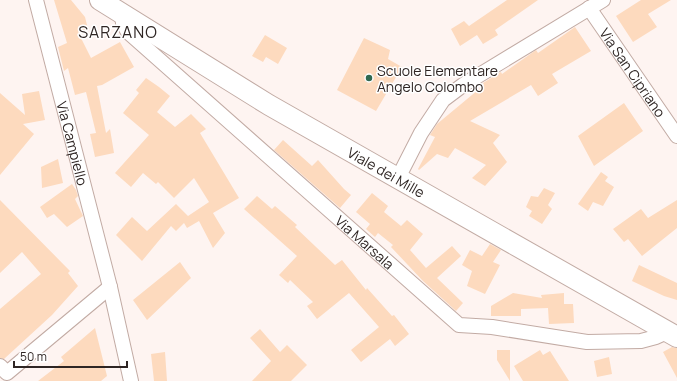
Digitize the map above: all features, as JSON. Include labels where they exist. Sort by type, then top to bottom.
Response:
[{"type":"main road","name":"Viale dei Mille","points":[[100,0],[269,104],[672,335]]},
{"type":"street","name":"Via Campiello","points":[[36,0],[110,287],[131,381]]},
{"type":"street","points":[[398,178],[421,132],[443,100],[463,85],[603,0]]},
{"type":"street","name":"Via San Cipriano","points":[[589,8],[677,136]]},
{"type":"street","name":"Via Marsala","points":[[122,14],[123,23],[128,32],[458,325],[492,327],[587,342],[641,341],[672,335]]},
{"type":"street","points":[[0,366],[7,373],[110,287]]},
{"type":"building","points":[[54,0],[71,0],[85,17],[88,29],[78,32],[91,58],[120,42],[134,67],[102,85],[97,86],[106,133],[110,129],[114,153],[95,157],[90,134],[96,133],[86,92],[75,95],[68,68],[64,71],[58,47],[67,43]]},
{"type":"building","points":[[507,0],[538,0],[495,30],[498,35],[483,44],[477,35],[460,46],[451,29],[464,21],[469,26]]},
{"type":"building","points":[[641,0],[671,0],[648,14],[657,27],[633,42],[616,16]]},
{"type":"building","points":[[575,27],[591,51],[552,74],[558,83],[538,96],[531,85],[470,121],[500,135],[493,143],[507,162],[485,186],[472,178],[486,165],[455,148],[448,158],[437,154],[419,170],[418,169],[435,137],[430,135],[437,124],[484,85],[483,83],[501,72],[502,74],[536,50],[538,53]]},
{"type":"building","points":[[265,35],[287,48],[278,64],[266,57],[263,62],[252,56]]},
{"type":"building","name":"Scuole Elementare Angelo Colombo","points":[[364,38],[390,50],[388,59],[402,67],[376,111],[337,90]]},
{"type":"building","points":[[146,78],[170,96],[157,112],[175,127],[191,114],[206,129],[200,133],[239,198],[213,213],[225,233],[213,248],[199,221],[187,228],[184,223],[176,231],[171,226],[142,261],[116,235],[132,217],[147,231],[176,204],[188,216],[209,202],[194,178],[174,198],[158,182],[156,184],[143,173],[131,187],[115,173],[149,135],[123,113],[139,93],[136,90]]},
{"type":"building","points":[[39,91],[45,120],[23,124],[34,134],[0,175],[0,93],[25,115],[22,94]]},
{"type":"building","points":[[624,103],[643,131],[594,166],[578,136]]},
{"type":"building","points":[[283,140],[312,166],[318,160],[351,195],[340,208],[274,150]]},
{"type":"building","points":[[58,159],[63,183],[42,188],[41,167]]},
{"type":"building","points":[[601,172],[608,177],[605,181],[614,187],[603,206],[593,202],[588,211],[578,204]]},
{"type":"building","points":[[72,184],[78,196],[75,199],[83,216],[67,227],[54,214],[47,218],[40,207]]},
{"type":"building","points":[[544,188],[555,193],[548,205],[552,209],[542,224],[529,216],[532,211],[526,207],[531,196],[538,197]]},
{"type":"building","points":[[372,193],[388,206],[384,212],[401,226],[407,220],[423,234],[410,250],[426,268],[452,246],[461,256],[437,278],[463,303],[456,311],[423,281],[391,247],[393,245],[378,233],[375,237],[366,229],[370,224],[356,212]]},
{"type":"building","points":[[257,196],[272,209],[275,206],[297,225],[295,227],[335,265],[342,260],[366,290],[367,288],[392,316],[394,315],[409,334],[395,346],[390,339],[361,362],[351,350],[379,327],[349,293],[317,319],[307,306],[313,302],[290,280],[288,283],[279,275],[297,256],[244,209]]},
{"type":"building","points":[[0,200],[70,271],[68,273],[78,286],[52,315],[4,359],[0,358],[0,309],[41,274],[22,252],[0,273]]},
{"type":"building","points":[[677,200],[677,228],[642,256],[628,239],[624,242],[613,229],[641,209],[648,218]]},
{"type":"building","points":[[490,244],[501,250],[493,262],[500,265],[485,294],[467,286],[472,271],[462,265],[470,250],[482,256]]},
{"type":"building","points":[[180,262],[191,278],[147,320],[133,300]]},
{"type":"building","points":[[639,265],[677,283],[677,300],[664,296],[632,281]]},
{"type":"building","points":[[513,293],[542,298],[541,295],[564,293],[564,304],[573,304],[574,323],[549,324],[548,308],[521,309],[521,316],[491,316],[491,306]]},
{"type":"building","points":[[95,328],[107,376],[101,381],[38,381],[64,361],[61,357]]},
{"type":"building","points":[[260,329],[280,352],[287,345],[307,365],[291,381],[252,381],[271,361],[250,338]]},
{"type":"building","points":[[672,347],[677,348],[677,378],[663,352]]},
{"type":"building","points":[[497,350],[510,350],[510,381],[497,360]]},
{"type":"building","points":[[540,350],[543,355],[550,351],[569,381],[523,381],[514,366]]},
{"type":"building","points":[[165,352],[167,381],[154,381],[151,354]]},
{"type":"building","points":[[609,357],[612,374],[597,377],[594,361]]},
{"type":"place","name":"Scuole Elementare Angelo Colombo","points":[[369,78]]},
{"type":"district","name":"SARZANO","points":[[118,32]]}]
